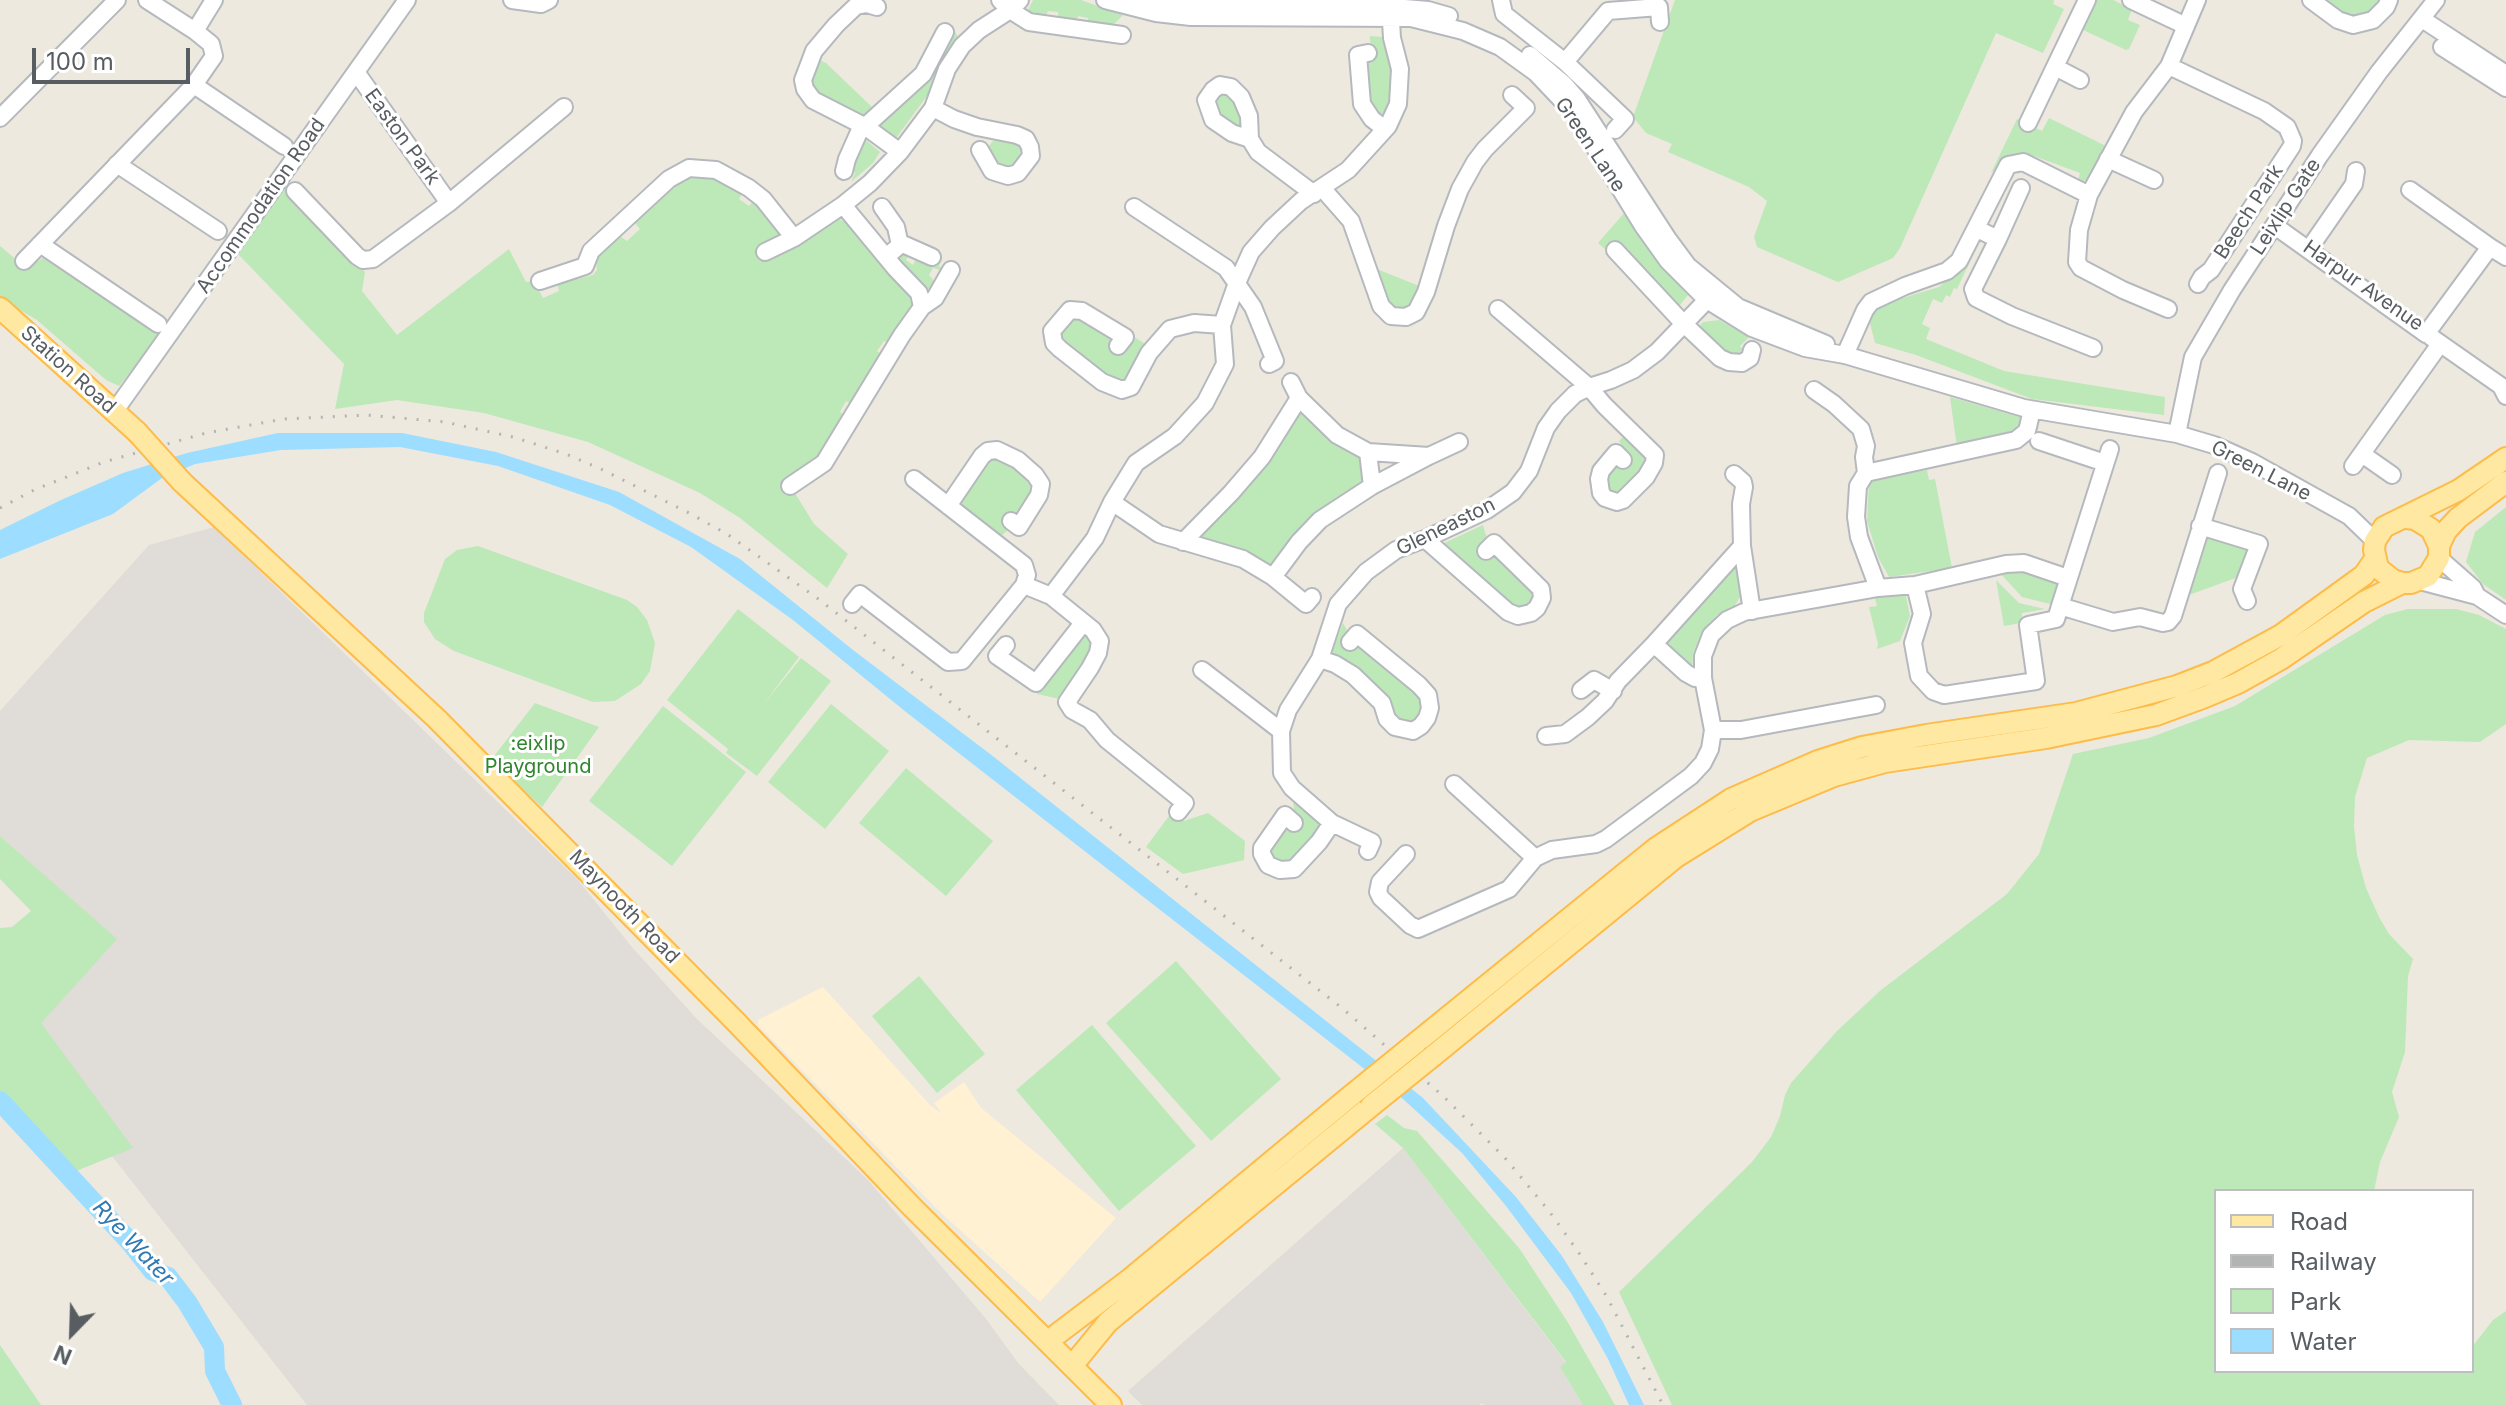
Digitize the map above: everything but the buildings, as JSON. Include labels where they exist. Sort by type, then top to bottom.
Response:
[{"type":"main road","name":"Station Road","points":[[0,308],[136,431],[184,484]]},
{"type":"main road","points":[[1072,1366],[1108,1322],[1371,1106],[1425,1049],[1656,848],[1731,799],[1818,761],[1862,747],[2076,713],[2177,686],[2213,672],[2281,635],[2364,575],[2386,535],[2506,458]]},
{"type":"main road","points":[[1049,1343],[1353,1094],[1425,1049],[1676,857],[1750,811],[1834,776],[1885,762],[2058,736],[2156,715],[2238,683],[2281,659],[2364,602],[2434,569],[2446,531],[2458,518],[2506,482]]},
{"type":"main road","name":"Maynooth Road","points":[[184,484],[448,729],[737,1023],[912,1207],[1111,1405]]},
{"type":"main road","points":[[2386,535],[2415,519],[2431,529],[2439,552]]},
{"type":"main road","points":[[2386,535],[2385,575],[2411,582]]},
{"type":"street","points":[[0,118],[117,0]]},
{"type":"street","points":[[24,261],[194,85],[214,56],[211,44],[147,0]]},
{"type":"street","points":[[195,31],[214,0]]},
{"type":"street","name":"Accommodation Road","points":[[114,412],[407,0]]},
{"type":"street","points":[[512,0],[526,4],[541,4],[549,0]]},
{"type":"street","name":"Green Lane","points":[[1145,0],[1174,4],[1428,10],[1468,21],[1505,38],[1544,66],[1577,99],[1668,239],[1710,295]]},
{"type":"street","points":[[1501,0],[1504,14],[1565,62],[1625,119],[1615,130]]},
{"type":"street","points":[[2028,123],[2087,0]]},
{"type":"street","points":[[2131,0],[2186,26]]},
{"type":"street","points":[[2168,309],[2084,271],[2077,262],[2079,230],[2089,195],[2135,110],[2169,66],[2197,0]]},
{"type":"street","points":[[2311,0],[2338,20],[2353,25],[2373,20],[2389,0]]},
{"type":"street","name":"Leixlip Gate","points":[[2177,434],[2193,357],[2232,290],[2320,155],[2379,72],[2436,0]]},
{"type":"street","name":"Green Lane","points":[[1112,2],[1156,13],[1191,17],[1302,17],[1384,8],[1432,15],[1457,23],[1463,31],[1500,47],[1536,73],[1573,112],[1668,261],[1710,295],[1845,355],[2032,410],[2177,434],[2214,445],[2252,462],[2386,535]]},
{"type":"street","points":[[765,252],[794,238],[870,183],[900,152],[933,108],[947,69],[962,46],[1010,3],[1029,22],[1122,35]]},
{"type":"street","points":[[877,7],[867,4],[856,6],[836,25],[814,51],[803,80],[813,100],[866,127],[900,152]]},
{"type":"street","points":[[1263,5],[1270,11],[1302,17]]},
{"type":"street","points":[[1565,62],[1608,11],[1659,7],[1660,22]]},
{"type":"street","points":[[1051,596],[1095,538],[1136,463],[1175,436],[1205,403],[1225,364],[1222,325],[1251,252],[1301,201],[1348,170],[1394,115],[1400,69],[1384,8]]},
{"type":"street","points":[[2422,19],[2506,74]]},
{"type":"street","points":[[844,171],[859,132],[923,74],[945,32]]},
{"type":"street","points":[[2442,47],[2506,88]]},
{"type":"street","points":[[1368,53],[1358,55],[1362,104],[1372,119],[1385,129]]},
{"type":"street","name":"Beech Park","points":[[2169,66],[2264,111],[2287,127],[2293,141],[2211,270],[2198,284]]},
{"type":"street","points":[[2055,67],[2080,80]]},
{"type":"street","name":"Easton Park","points":[[356,72],[449,203]]},
{"type":"street","points":[[194,85],[284,146]]},
{"type":"street","points":[[1250,139],[1258,152],[1318,191],[1351,221],[1381,306],[1391,316],[1406,317],[1416,312],[1426,292],[1446,226],[1460,189],[1475,162],[1526,108],[1512,95]]},
{"type":"street","points":[[1577,99],[1606,154],[1605,162]]},
{"type":"street","name":"Easton Park","points":[[295,191],[363,260],[373,259],[449,203],[564,107]]},
{"type":"street","points":[[933,108],[977,127],[1026,139],[1031,156],[1018,173],[1008,176],[992,171],[980,150]]},
{"type":"street","points":[[2108,159],[2154,180]]},
{"type":"street","points":[[1845,355],[1871,302],[1947,271],[1963,257],[2006,167],[2023,162],[2089,195]]},
{"type":"street","points":[[117,164],[218,231]]},
{"type":"street","points":[[540,281],[585,266],[591,251],[669,179],[689,168],[716,170],[749,188],[763,199],[794,238]]},
{"type":"street","points":[[2309,249],[2354,184],[2356,171]]},
{"type":"street","points":[[2021,188],[1973,289],[1976,298],[2012,316],[2093,348]]},
{"type":"street","points":[[2410,190],[2506,257]]},
{"type":"street","points":[[843,205],[919,293],[922,307]]},
{"type":"street","points":[[882,207],[896,227],[900,245]]},
{"type":"street","points":[[1134,207],[1226,268],[1253,307],[1275,361],[1269,364]]},
{"type":"street","name":"Harpur Avenue","points":[[2275,226],[2433,339],[2490,247]]},
{"type":"street","points":[[1977,229],[1998,239]]},
{"type":"street","points":[[40,244],[158,324]]},
{"type":"street","points":[[886,257],[900,245],[913,247],[932,257]]},
{"type":"street","points":[[1615,250],[1720,358],[1742,363],[1750,358],[1752,350]]},
{"type":"street","points":[[790,486],[824,463],[888,357],[922,307],[935,298],[951,270]]},
{"type":"street","name":"Gleneaston","points":[[1281,731],[1288,710],[1320,659],[1338,604],[1366,572],[1396,550],[1487,510],[1513,492],[1529,471],[1546,428],[1575,394],[1633,370],[1657,352],[1710,295]]},
{"type":"street","points":[[1498,309],[1589,387],[1655,455],[1646,477],[1623,500],[1617,502],[1601,493],[1599,479],[1601,471],[1616,453],[1623,460]]},
{"type":"street","points":[[1118,346],[1125,337],[1082,311],[1070,310],[1052,331],[1054,343],[1076,363],[1102,382],[1122,390],[1131,387],[1149,353],[1170,329],[1194,323],[1222,325]]},
{"type":"street","points":[[2392,475],[2357,460],[2433,339],[2501,386],[2506,396]]},
{"type":"street","points":[[1183,542],[1262,457],[1295,390],[1337,435],[1368,452],[1429,456]]},
{"type":"street","points":[[1814,390],[1861,429],[1866,446],[1866,473],[1858,486],[1856,517],[1859,537],[1878,588]]},
{"type":"street","points":[[1866,473],[2016,440],[2027,431],[2032,410]]},
{"type":"street","points":[[1915,585],[1922,614],[1913,643],[1919,676],[1933,691],[1944,695],[2036,681],[2028,625],[2056,619],[2107,456],[2039,441]]},
{"type":"street","points":[[1273,577],[1320,520],[1372,486],[1459,442]]},
{"type":"street","points":[[948,506],[982,456],[988,451],[997,450],[1018,460],[1041,484],[1039,495],[1019,527],[1011,521]]},
{"type":"street","points":[[1368,452],[1372,486]]},
{"type":"street","points":[[2060,606],[2113,622],[2140,617],[2168,622],[2173,616],[2218,473]]},
{"type":"street","points":[[1734,474],[1744,487],[1741,504],[1742,546],[1752,611]]},
{"type":"street","points":[[852,604],[860,594],[948,662],[962,661],[1024,585],[1027,575],[1024,565],[914,479]]},
{"type":"street","points":[[1112,502],[1159,534],[1243,559],[1273,577],[1306,604],[1312,597]]},
{"type":"street","points":[[2200,526],[2259,544],[2242,589],[2247,601]]},
{"type":"street","points":[[1425,539],[1508,612],[1518,616],[1531,613],[1542,598],[1541,589],[1494,543],[1486,551]]},
{"type":"street","points":[[1546,736],[1565,734],[1588,717],[1742,546]]},
{"type":"street","points":[[2439,552],[2477,596]]},
{"type":"street","points":[[1406,854],[1380,882],[1378,892],[1410,925],[1418,929],[1509,889],[1535,858],[1552,850],[1596,844],[1650,808],[1691,776],[1710,749],[1713,730],[1703,678],[1703,656],[1711,635],[1736,614],[1878,588],[1915,585],[2006,564],[2024,563],[2068,578]]},
{"type":"street","points":[[2411,582],[2477,596],[2506,615]]},
{"type":"street","points":[[1024,585],[1051,596],[1093,630],[1100,641],[1098,653],[1067,702],[1072,710],[1090,720],[1107,740],[1185,803],[1178,812]]},
{"type":"street","points":[[1006,645],[997,656],[1036,683],[1083,623]]},
{"type":"street","points":[[1320,659],[1353,675],[1382,703],[1387,719],[1395,727],[1413,731],[1421,726],[1430,708],[1428,695],[1357,634],[1350,642]]},
{"type":"street","points":[[1654,644],[1686,673],[1703,678]]},
{"type":"street","points":[[1202,670],[1281,731],[1282,773],[1292,788],[1332,823],[1372,842],[1368,851]]},
{"type":"street","points":[[1581,690],[1594,680],[1613,691]]},
{"type":"street","points":[[1713,730],[1814,723],[1876,705]]},
{"type":"street","points":[[1454,784],[1535,858]]},
{"type":"street","points":[[1294,823],[1285,815],[1262,848],[1268,865],[1280,870],[1294,869],[1332,823]]},
{"type":"shaded area","points":[[214,527],[577,879],[631,946],[696,1018],[868,1180],[987,1320],[1018,1363],[1059,1405],[307,1405],[0,1013],[116,939],[0,836],[0,711],[149,545]]},
{"type":"shaded area","points":[[823,987],[930,1105],[941,1113],[934,1103],[964,1082],[981,1108],[1116,1218],[1040,1302],[942,1214],[758,1025],[758,1020]]},
{"type":"shaded area","points":[[1403,1148],[1566,1363],[1560,1367],[1583,1405],[1142,1405],[1128,1391]]},
{"type":"green space","points":[[1033,0],[1081,0],[1123,15],[1109,29],[1087,26],[1088,18],[1078,16],[1076,23],[1058,20],[1058,12],[1048,11],[1046,16],[1026,14]]},
{"type":"green space","points":[[1675,0],[2054,0],[2053,4],[2064,9],[2043,53],[1996,33],[1900,248],[1893,258],[1838,282],[1757,247],[1754,237],[1767,201],[1749,187],[1668,152],[1672,144],[1646,133],[1633,117]]},
{"type":"green space","points":[[2094,0],[2113,0],[2132,9],[2128,20],[2140,25],[2129,49],[2081,29]]},
{"type":"green space","points":[[2321,0],[2383,0],[2375,13],[2353,20]]},
{"type":"green space","points":[[953,29],[959,38],[940,66],[927,96],[896,138],[880,127],[879,121]]},
{"type":"green space","points":[[1370,36],[1387,40],[1391,68],[1391,96],[1384,113],[1377,114],[1370,109],[1364,64],[1371,59]]},
{"type":"green space","points":[[816,58],[826,63],[873,108],[864,115],[853,114],[832,105],[809,87]]},
{"type":"green space","points":[[1221,91],[1240,104],[1244,131],[1234,128],[1213,111],[1213,95]]},
{"type":"green space","points":[[2049,118],[2106,146],[2092,178],[2082,182],[2078,180],[2080,173],[2034,156],[2032,160],[2003,163],[1991,173],[2017,119],[2042,131]]},
{"type":"green space","points":[[862,137],[880,152],[873,163],[851,182],[855,173],[851,164]]},
{"type":"green space","points":[[1010,137],[1026,153],[1010,168],[994,164],[989,146],[993,141]]},
{"type":"green space","points":[[688,174],[714,176],[743,191],[739,199],[749,206],[755,199],[781,227],[787,248],[836,218],[851,224],[914,295],[916,303],[891,345],[884,341],[877,351],[884,356],[853,405],[846,401],[840,412],[846,417],[818,461],[810,460],[790,485],[814,524],[848,554],[827,588],[740,518],[700,493],[588,442],[484,413],[397,400],[335,409],[344,364],[237,253],[283,186],[365,272],[362,291],[397,335],[509,249],[526,282],[534,281],[543,298],[559,291],[557,283],[570,276],[578,279],[593,275],[597,270],[595,255],[620,236],[627,241],[640,229],[634,222],[674,182]]},
{"type":"green space","points":[[1625,212],[1662,268],[1688,295],[1676,310],[1617,241],[1607,251],[1598,243]]},
{"type":"green space","points":[[1978,245],[1957,289],[1954,288],[1950,297],[1946,295],[1942,303],[1933,299],[1922,324],[1930,328],[1926,339],[2004,371],[2165,397],[2164,415],[2032,399],[1916,355],[1875,343],[1869,319],[1883,304],[1939,287],[1962,267]]},
{"type":"green space","points":[[0,246],[26,268],[43,258],[160,335],[119,386],[106,380],[37,320],[0,298]]},
{"type":"green space","points":[[898,252],[910,253],[906,260],[913,265],[917,257],[942,260],[939,266],[942,269],[933,268],[929,275],[935,282],[931,289],[922,288],[896,261]]},
{"type":"green space","points":[[1374,268],[1422,287],[1417,303],[1403,313],[1388,305]]},
{"type":"green space","points":[[1078,314],[1111,336],[1109,347],[1120,355],[1134,337],[1147,345],[1126,384],[1114,384],[1061,340],[1062,328]]},
{"type":"green space","points":[[1719,320],[1749,337],[1740,346],[1742,356],[1734,359],[1697,330],[1703,322]]},
{"type":"green space","points":[[1950,397],[2030,420],[2027,431],[1958,454]]},
{"type":"green space","points":[[1297,411],[1303,411],[1362,452],[1366,480],[1316,516],[1275,565],[1267,566],[1204,540],[1201,535]]},
{"type":"green space","points":[[1626,434],[1647,453],[1649,465],[1620,496],[1607,491],[1605,477],[1616,461],[1624,468],[1631,459],[1619,441]]},
{"type":"green space","points":[[998,456],[1030,480],[1035,493],[1021,515],[1013,512],[1006,520],[1009,529],[999,538],[957,505],[986,460]]},
{"type":"green space","points":[[1927,470],[1929,480],[1935,479],[1952,568],[1889,577],[1878,557],[1867,521],[1869,481]]},
{"type":"green space","points":[[2506,507],[2506,600],[2483,584],[2466,562],[2475,532]]},
{"type":"green space","points":[[1483,525],[1487,539],[1478,550],[1488,559],[1494,554],[1538,597],[1531,607],[1513,609],[1442,544]]},
{"type":"green space","points":[[2205,537],[2251,547],[2241,576],[2186,596]]},
{"type":"green space","points":[[478,546],[627,600],[637,607],[647,620],[655,643],[650,671],[641,684],[615,701],[593,702],[454,651],[435,639],[424,622],[424,613],[445,559],[457,550]]},
{"type":"green space","points":[[1736,561],[1743,592],[1734,607],[1717,615],[1702,631],[1693,653],[1692,671],[1664,646],[1664,637]]},
{"type":"green space","points":[[2024,568],[2060,582],[2054,605],[2022,597],[1999,572]]},
{"type":"green space","points":[[1996,580],[2019,603],[2045,609],[2022,613],[2021,623],[2004,626]]},
{"type":"green space","points":[[1906,596],[1910,616],[1900,641],[1877,649],[1869,607],[1877,606],[1875,598]]},
{"type":"green space","points":[[738,609],[799,657],[763,705],[801,658],[831,681],[757,776],[726,753],[728,749],[667,700]]},
{"type":"green space","points":[[2408,609],[2456,609],[2479,615],[2506,629],[2506,724],[2480,742],[2409,740],[2367,758],[2355,797],[2357,855],[2366,888],[2379,917],[2389,934],[2413,959],[2408,976],[2405,1052],[2392,1092],[2399,1117],[2380,1162],[2374,1189],[2214,1189],[2214,1373],[2474,1373],[2474,1344],[2493,1320],[2506,1311],[2506,1405],[1672,1405],[1619,1292],[1752,1162],[1771,1137],[1791,1083],[1837,1031],[1881,990],[2007,894],[2039,854],[2073,754],[2149,738],[2235,706],[2385,615]]},
{"type":"green space","points":[[1343,623],[1347,630],[1341,642],[1351,650],[1355,646],[1363,646],[1409,683],[1424,701],[1425,707],[1416,721],[1408,725],[1399,724],[1380,694],[1332,653]]},
{"type":"green space","points":[[1089,635],[1098,642],[1060,699],[1037,694],[1079,637]]},
{"type":"green space","name":":eixlip Playground","points":[[535,703],[599,727],[542,807],[491,760]]},
{"type":"green space","points":[[831,704],[889,751],[825,829],[768,782]]},
{"type":"green space","points":[[663,706],[746,772],[672,866],[589,801]]},
{"type":"green space","points":[[906,768],[993,841],[946,896],[859,823]]},
{"type":"green space","points":[[1293,797],[1320,823],[1321,828],[1288,865],[1275,862],[1268,852],[1285,828],[1295,831],[1302,820],[1294,812]]},
{"type":"green space","points":[[1208,813],[1245,841],[1244,860],[1183,874],[1146,847],[1169,816],[1184,821]]},
{"type":"green space","points":[[0,836],[117,939],[41,1023],[133,1148],[69,1174],[0,1103],[0,928],[12,927],[31,911],[0,879]]},
{"type":"green space","points":[[1176,961],[1281,1079],[1211,1141],[1106,1023]]},
{"type":"green space","points":[[919,976],[985,1054],[937,1093],[872,1016]]},
{"type":"green space","points":[[1092,1025],[1196,1146],[1119,1211],[1016,1090]]},
{"type":"green space","points":[[1387,1115],[1404,1128],[1417,1131],[1519,1248],[1567,1321],[1615,1405],[1583,1405],[1560,1367],[1566,1362],[1403,1148],[1375,1124]]},
{"type":"green space","points":[[0,1345],[41,1405],[0,1405]]},
{"type":"water","points":[[278,433],[402,433],[496,452],[619,492],[740,559],[1423,1098],[1516,1197],[1562,1256],[1603,1322],[1644,1405],[1629,1405],[1608,1359],[1571,1293],[1506,1206],[1462,1153],[1403,1099],[906,712],[793,620],[691,547],[610,505],[498,466],[400,447],[281,450],[195,464],[162,478],[113,514],[0,559],[0,530],[61,500],[123,473],[187,453]]},
{"type":"waterway","name":"Rye Water","points":[[0,1101],[153,1271],[168,1277],[214,1347],[215,1371],[232,1405]]},
{"type":"railway","points":[[0,508],[34,490],[104,462],[206,433],[284,419],[367,415],[445,422],[513,437],[566,454],[689,513],[727,534],[817,598],[1342,1008],[1444,1097],[1505,1158],[1579,1253],[1607,1297],[1663,1405]]}]
